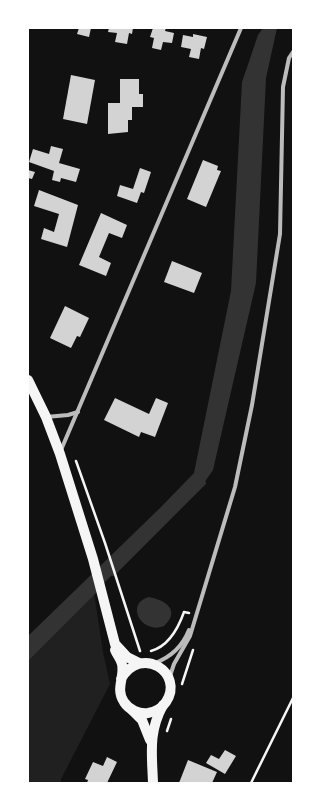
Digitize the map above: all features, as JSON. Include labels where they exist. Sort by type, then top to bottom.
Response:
[{"type":"main road","points":[[28,380],[46,417],[60,454],[93,559],[116,646],[126,657],[139,663],[154,664],[161,668],[169,681],[168,698],[163,705],[153,728],[151,746],[153,783]]},
{"type":"main road","points":[[107,611],[113,647],[122,663],[120,695],[124,703],[142,720],[151,746]]},
{"type":"main road","points":[[121,679],[131,667],[139,663]]},
{"type":"main road","points":[[131,709],[139,713],[148,713],[156,711],[163,705]]},
{"type":"street","points":[[60,454],[241,28]]},
{"type":"street","points":[[169,681],[172,668],[188,641],[235,487],[273,287],[280,234],[283,87],[289,58],[293,52]]},
{"type":"street","points":[[46,417],[68,415],[78,412]]},
{"type":"street","points":[[154,664],[167,657],[179,647],[196,614]]},
{"type":"path","points":[[74,455],[105,543],[139,650],[146,652],[163,646],[181,622],[184,612],[196,614]]},
{"type":"path","points":[[180,688],[194,645]]},
{"type":"path","points":[[251,783],[293,698]]},
{"type":"path","points":[[167,732],[171,717]]},
{"type":"shaded area","points":[[263,28],[277,28],[266,78],[256,283],[213,470],[204,483],[189,499],[28,658],[28,636],[194,473],[231,291],[242,82],[258,35]]},
{"type":"shaded area","points":[[94,593],[103,652],[110,684],[61,779],[61,783],[28,783],[28,658]]},
{"type":"shaded area","points":[[149,597],[165,603],[169,607],[171,615],[164,626],[156,628],[149,626],[143,623],[139,618],[137,612],[138,606],[142,601]]},
{"type":"building","points":[[79,28],[91,28],[89,37],[77,34]]},
{"type":"building","points":[[109,28],[133,28],[132,34],[129,33],[127,44],[115,42],[117,33],[108,32]]},
{"type":"building","points":[[153,28],[166,28],[165,31],[174,33],[172,43],[163,42],[161,50],[152,48],[154,38],[150,37]]},
{"type":"building","points":[[193,34],[207,37],[204,49],[201,48],[199,59],[189,57],[191,49],[181,47],[183,35],[193,37]]},
{"type":"building","points":[[71,75],[95,80],[87,124],[63,119]]},
{"type":"building","points":[[120,79],[139,79],[139,94],[143,94],[143,107],[132,107],[132,120],[128,120],[128,132],[108,134],[108,103],[120,103]]},
{"type":"building","points":[[51,146],[63,149],[59,163],[80,169],[76,182],[61,178],[60,182],[52,180],[54,171],[29,162],[33,149],[49,154]]},
{"type":"building","points":[[203,160],[218,166],[217,170],[221,171],[206,207],[187,199]]},
{"type":"building","points":[[140,168],[151,172],[144,193],[141,192],[137,203],[117,196],[120,185],[133,189]]},
{"type":"building","points":[[28,170],[35,172],[32,179],[28,178]]},
{"type":"building","points":[[39,190],[78,205],[67,247],[41,239],[44,228],[54,232],[59,214],[34,206]]},
{"type":"building","points":[[101,213],[127,225],[122,238],[109,233],[99,257],[111,263],[106,276],[79,265]]},
{"type":"building","points":[[172,261],[202,273],[194,293],[164,282]]},
{"type":"building","points":[[65,306],[89,318],[80,337],[77,336],[71,348],[50,338]]},
{"type":"building","points":[[115,398],[149,414],[156,398],[168,403],[155,437],[141,432],[139,437],[104,420]]},
{"type":"building","points":[[225,750],[236,756],[225,774],[206,763],[211,755],[219,759]]},
{"type":"building","points":[[107,757],[117,762],[107,783],[87,783],[88,780],[85,779],[93,762],[103,766]]},
{"type":"building","points":[[188,760],[217,772],[212,783],[179,783]]},
{"type":"waterway","points":[[113,574],[204,483]]},
{"type":"waterway","points":[[28,658],[99,587]]}]
